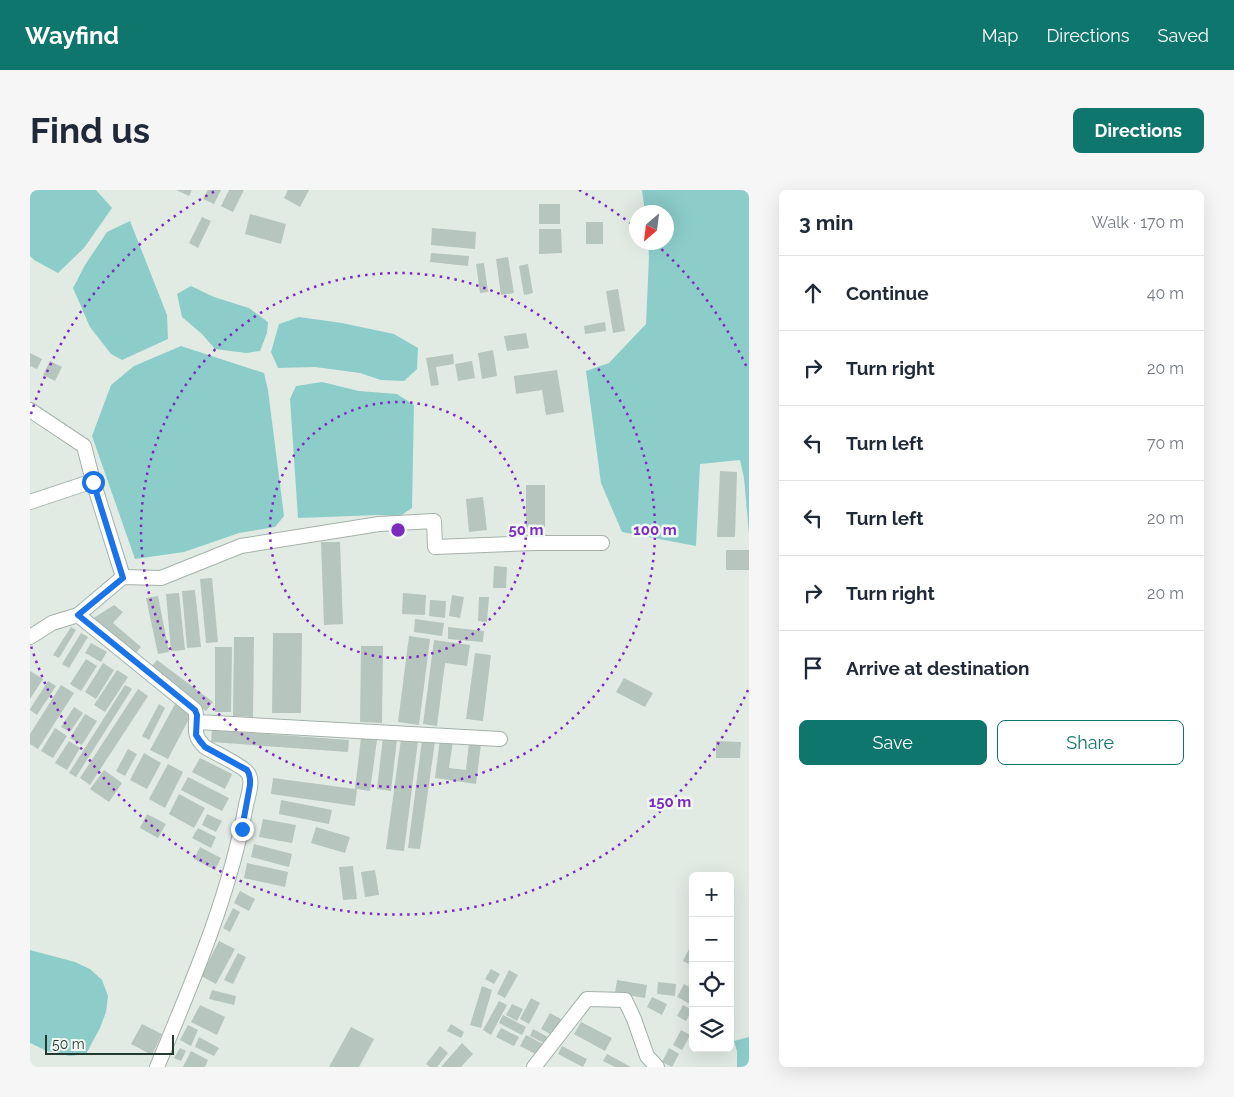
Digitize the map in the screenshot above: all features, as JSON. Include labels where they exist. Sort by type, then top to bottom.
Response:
[{"type":"street","points":[[30,410],[84,446],[93,482],[123,578]]},
{"type":"street","points":[[30,502],[93,482]]},
{"type":"street","points":[[30,637],[52,623],[78,615],[123,578],[161,578],[240,546],[378,524],[434,520],[435,547],[535,543],[602,543]]},
{"type":"street","points":[[78,615],[195,710],[197,715],[196,735],[205,747],[247,770],[250,779],[242,829],[222,895],[202,958],[160,1066]]},
{"type":"street","points":[[197,722],[500,739]]},
{"type":"street","points":[[534,1067],[588,999],[624,1000],[634,1019],[647,1056],[657,1067]]},
{"type":"water","points":[[30,190],[96,190],[112,208],[84,248],[58,273],[30,256]]},
{"type":"water","points":[[642,190],[749,190],[749,534],[744,478],[740,460],[700,464],[696,546],[622,532],[601,483],[586,371],[609,363],[646,324],[648,250],[674,250],[674,205],[644,205]]},
{"type":"water","points":[[130,221],[167,315],[168,339],[122,360],[111,354],[90,327],[73,288],[85,265],[107,232]]},
{"type":"water","points":[[191,286],[214,297],[249,308],[268,322],[267,333],[260,351],[246,353],[215,349],[202,334],[182,317],[177,294]]},
{"type":"water","points":[[299,317],[342,323],[394,334],[418,348],[417,369],[404,381],[381,380],[360,373],[315,367],[278,368],[271,352],[279,324]]},
{"type":"water","points":[[181,346],[264,373],[268,390],[284,516],[275,527],[239,533],[184,552],[135,559],[92,436],[111,385],[134,366]]},
{"type":"water","points":[[322,382],[359,391],[397,394],[414,405],[412,508],[400,516],[298,518],[290,399],[296,386]]},
{"type":"water","points":[[30,950],[75,962],[90,969],[102,980],[108,996],[106,1012],[86,1054],[70,1056],[47,1051],[30,1043]]},
{"type":"water","points":[[749,1037],[749,1067],[737,1067],[737,1051],[734,1041]]},
{"type":"building","points":[[176,190],[192,190],[189,196]]},
{"type":"building","points":[[208,190],[221,190],[214,204],[203,199]]},
{"type":"building","points":[[229,190],[244,190],[233,212],[221,206]]},
{"type":"building","points":[[288,190],[309,190],[300,207],[284,198]]},
{"type":"building","points":[[539,204],[560,204],[560,224],[539,224]]},
{"type":"building","points":[[250,214],[286,224],[281,244],[245,234]]},
{"type":"building","points":[[202,217],[211,221],[198,248],[189,243]]},
{"type":"building","points":[[586,222],[603,222],[603,244],[586,244]]},
{"type":"building","points":[[432,228],[476,232],[475,249],[431,245]]},
{"type":"building","points":[[539,229],[561,229],[562,253],[539,254]]},
{"type":"building","points":[[431,253],[469,256],[468,266],[430,262]]},
{"type":"building","points":[[508,257],[514,293],[501,295],[496,259]]},
{"type":"building","points":[[484,263],[488,292],[480,293],[476,264]]},
{"type":"building","points":[[528,264],[533,293],[524,295],[519,266]]},
{"type":"building","points":[[618,289],[625,331],[613,333],[606,291]]},
{"type":"building","points":[[605,322],[606,331],[585,334],[584,326]]},
{"type":"building","points":[[526,333],[529,348],[507,351],[504,336]]},
{"type":"building","points":[[493,350],[497,376],[482,379],[478,353]]},
{"type":"building","points":[[30,353],[42,359],[37,369],[30,366]]},
{"type":"building","points":[[453,354],[454,364],[436,367],[439,385],[431,386],[426,358]]},
{"type":"building","points":[[50,361],[62,367],[55,381],[43,375]]},
{"type":"building","points":[[472,361],[475,378],[458,381],[455,364]]},
{"type":"building","points":[[557,370],[564,412],[546,415],[542,390],[516,394],[514,376]]},
{"type":"building","points":[[720,471],[737,472],[735,537],[717,537]]},
{"type":"building","points":[[526,485],[545,485],[545,531],[526,531]]},
{"type":"building","points":[[483,497],[487,530],[469,532],[466,499]]},
{"type":"building","points":[[321,542],[340,542],[343,624],[324,625]]},
{"type":"building","points":[[726,550],[749,550],[749,570],[726,570]]},
{"type":"building","points":[[494,566],[507,567],[506,588],[493,588]]},
{"type":"building","points":[[212,578],[218,642],[206,643],[200,579]]},
{"type":"building","points":[[195,590],[201,647],[187,648],[182,591]]},
{"type":"building","points":[[179,593],[185,650],[171,651],[166,594]]},
{"type":"building","points":[[403,593],[426,595],[425,615],[402,614]]},
{"type":"building","points":[[452,595],[464,597],[460,618],[449,616]]},
{"type":"building","points":[[158,596],[169,652],[158,654],[146,598]]},
{"type":"building","points":[[479,597],[489,597],[487,622],[478,621]]},
{"type":"building","points":[[430,600],[446,601],[445,618],[429,616]]},
{"type":"building","points":[[114,605],[123,612],[113,623],[141,647],[134,655],[92,619]]},
{"type":"building","points":[[415,619],[444,623],[442,636],[414,632]]},
{"type":"building","points":[[71,627],[76,630],[59,658],[53,655]]},
{"type":"building","points":[[448,627],[484,631],[483,642],[448,639]]},
{"type":"building","points":[[81,633],[88,637],[69,668],[62,664]]},
{"type":"building","points":[[273,633],[302,633],[301,713],[272,713]]},
{"type":"building","points":[[409,636],[430,639],[419,725],[398,722]]},
{"type":"building","points":[[234,637],[254,637],[253,717],[233,716]]},
{"type":"building","points":[[434,640],[470,645],[467,666],[445,663],[437,726],[423,724]]},
{"type":"building","points":[[91,643],[107,652],[101,662],[85,653]]},
{"type":"building","points":[[361,646],[383,646],[382,723],[360,722]]},
{"type":"building","points":[[215,647],[232,647],[231,712],[215,712]]},
{"type":"building","points":[[475,653],[491,655],[483,721],[466,719]]},
{"type":"building","points":[[86,659],[97,666],[81,691],[70,684]]},
{"type":"building","points":[[157,660],[213,702],[206,711],[149,669]]},
{"type":"building","points":[[103,663],[114,670],[96,699],[85,692]]},
{"type":"building","points":[[117,670],[128,677],[105,712],[94,705]]},
{"type":"building","points":[[30,671],[43,679],[30,699]]},
{"type":"building","points":[[624,678],[653,693],[645,707],[616,692]]},
{"type":"building","points":[[48,681],[56,686],[37,715],[30,709]]},
{"type":"building","points":[[61,685],[74,693],[38,749],[30,744],[30,734]]},
{"type":"building","points":[[125,685],[132,689],[76,777],[69,773]]},
{"type":"building","points":[[138,689],[148,696],[90,785],[80,778]]},
{"type":"building","points":[[159,704],[165,708],[149,740],[142,736]]},
{"type":"building","points":[[175,704],[192,713],[168,759],[150,750]]},
{"type":"building","points":[[74,707],[83,713],[70,732],[61,727]]},
{"type":"building","points":[[85,714],[97,721],[82,745],[70,738]]},
{"type":"building","points":[[55,728],[67,736],[53,758],[41,751]]},
{"type":"building","points":[[212,730],[349,740],[348,752],[211,742]]},
{"type":"building","points":[[383,737],[397,739],[391,791],[377,789]]},
{"type":"building","points":[[361,738],[377,740],[370,791],[357,789],[355,806],[271,794],[273,778],[355,789]]},
{"type":"building","points":[[401,739],[418,741],[404,851],[386,849]]},
{"type":"building","points":[[440,739],[453,741],[449,768],[466,770],[469,743],[481,744],[476,784],[435,778]]},
{"type":"building","points":[[422,740],[435,741],[420,849],[408,848]]},
{"type":"building","points":[[69,741],[80,748],[67,770],[55,763]]},
{"type":"building","points":[[716,741],[741,742],[740,758],[716,758]]},
{"type":"building","points":[[128,749],[137,754],[125,776],[116,771]]},
{"type":"building","points":[[144,753],[161,763],[147,789],[130,780]]},
{"type":"building","points":[[200,758],[232,774],[225,789],[192,772]]},
{"type":"building","points":[[168,764],[183,772],[165,808],[149,799]]},
{"type":"building","points":[[104,770],[122,783],[109,802],[90,789]]},
{"type":"building","points":[[188,777],[229,798],[222,811],[181,790]]},
{"type":"building","points":[[179,794],[205,808],[194,828],[169,814]]},
{"type":"building","points":[[281,800],[332,810],[329,824],[279,814]]},
{"type":"building","points":[[147,814],[166,824],[158,838],[140,828]]},
{"type":"building","points":[[207,814],[222,821],[216,832],[202,825]]},
{"type":"building","points":[[263,819],[296,825],[292,843],[259,837]]},
{"type":"building","points":[[316,827],[350,837],[345,853],[311,843]]},
{"type":"building","points":[[198,828],[216,837],[211,848],[192,838]]},
{"type":"building","points":[[254,844],[292,854],[289,867],[251,857]]},
{"type":"building","points":[[200,847],[221,858],[215,870],[194,859]]},
{"type":"building","points":[[247,863],[288,872],[285,887],[244,878]]},
{"type":"building","points":[[353,866],[357,899],[343,900],[339,867]]},
{"type":"building","points":[[375,870],[379,895],[365,897],[361,872]]},
{"type":"building","points":[[240,891],[255,899],[249,911],[234,903]]},
{"type":"building","points":[[233,908],[240,912],[230,932],[223,928]]},
{"type":"building","points":[[219,941],[235,949],[216,984],[201,976]]},
{"type":"building","points":[[689,949],[689,964],[683,961]]},
{"type":"building","points":[[238,953],[246,957],[233,984],[224,980]]},
{"type":"building","points":[[491,969],[500,974],[494,984],[485,979]]},
{"type":"building","points":[[509,970],[518,975],[505,998],[497,994]]},
{"type":"building","points":[[617,980],[647,985],[645,998],[615,993]]},
{"type":"building","points":[[658,982],[676,984],[675,996],[657,994]]},
{"type":"building","points":[[684,984],[689,987],[689,1003],[677,997]]},
{"type":"building","points":[[482,986],[492,990],[481,1028],[470,1025]]},
{"type":"building","points":[[212,990],[236,996],[234,1005],[209,999]]},
{"type":"building","points":[[652,997],[667,1004],[662,1015],[647,1007]]},
{"type":"building","points":[[531,998],[540,1003],[529,1024],[520,1019]]},
{"type":"building","points":[[499,1001],[507,1005],[491,1035],[483,1030]]},
{"type":"building","points":[[512,1004],[523,1009],[517,1021],[506,1015]]},
{"type":"building","points":[[200,1005],[225,1017],[217,1035],[191,1022]]},
{"type":"building","points":[[683,1005],[689,1008],[689,1016],[686,1021],[677,1016]]},
{"type":"building","points":[[550,1013],[561,1019],[552,1035],[541,1029]]},
{"type":"building","points":[[503,1015],[526,1027],[522,1035],[499,1023]]},
{"type":"building","points":[[581,1022],[612,1038],[605,1051],[574,1034]]},
{"type":"building","points":[[142,1024],[162,1034],[152,1055],[131,1044]]},
{"type":"building","points":[[451,1024],[464,1032],[461,1038],[447,1031]]},
{"type":"building","points":[[188,1025],[198,1030],[191,1046],[180,1040]]},
{"type":"building","points":[[351,1027],[374,1039],[359,1067],[329,1067]]},
{"type":"building","points":[[501,1028],[519,1037],[514,1046],[496,1037]]},
{"type":"building","points":[[533,1029],[548,1037],[544,1043],[530,1036]]},
{"type":"building","points":[[681,1030],[689,1034],[682,1050],[673,1045]]},
{"type":"building","points":[[526,1035],[543,1044],[537,1055],[520,1046]]},
{"type":"building","points":[[199,1037],[219,1048],[214,1056],[195,1047]]},
{"type":"building","points":[[462,1043],[473,1054],[461,1067],[441,1067]]},
{"type":"building","points":[[440,1046],[448,1053],[437,1067],[430,1067],[426,1064]]},
{"type":"building","points":[[562,1046],[587,1059],[583,1067],[558,1054]]},
{"type":"building","points":[[180,1048],[186,1051],[181,1061],[174,1058]]},
{"type":"building","points":[[669,1048],[679,1054],[672,1067],[662,1062]]},
{"type":"building","points":[[191,1051],[208,1060],[205,1067],[183,1067]]},
{"type":"building","points":[[607,1054],[631,1067],[615,1067],[603,1061]]},
{"type":"route","points":[[93,482],[123,578],[78,615],[195,710],[197,715],[196,735],[205,747],[247,770],[250,779],[242,829]]}]
